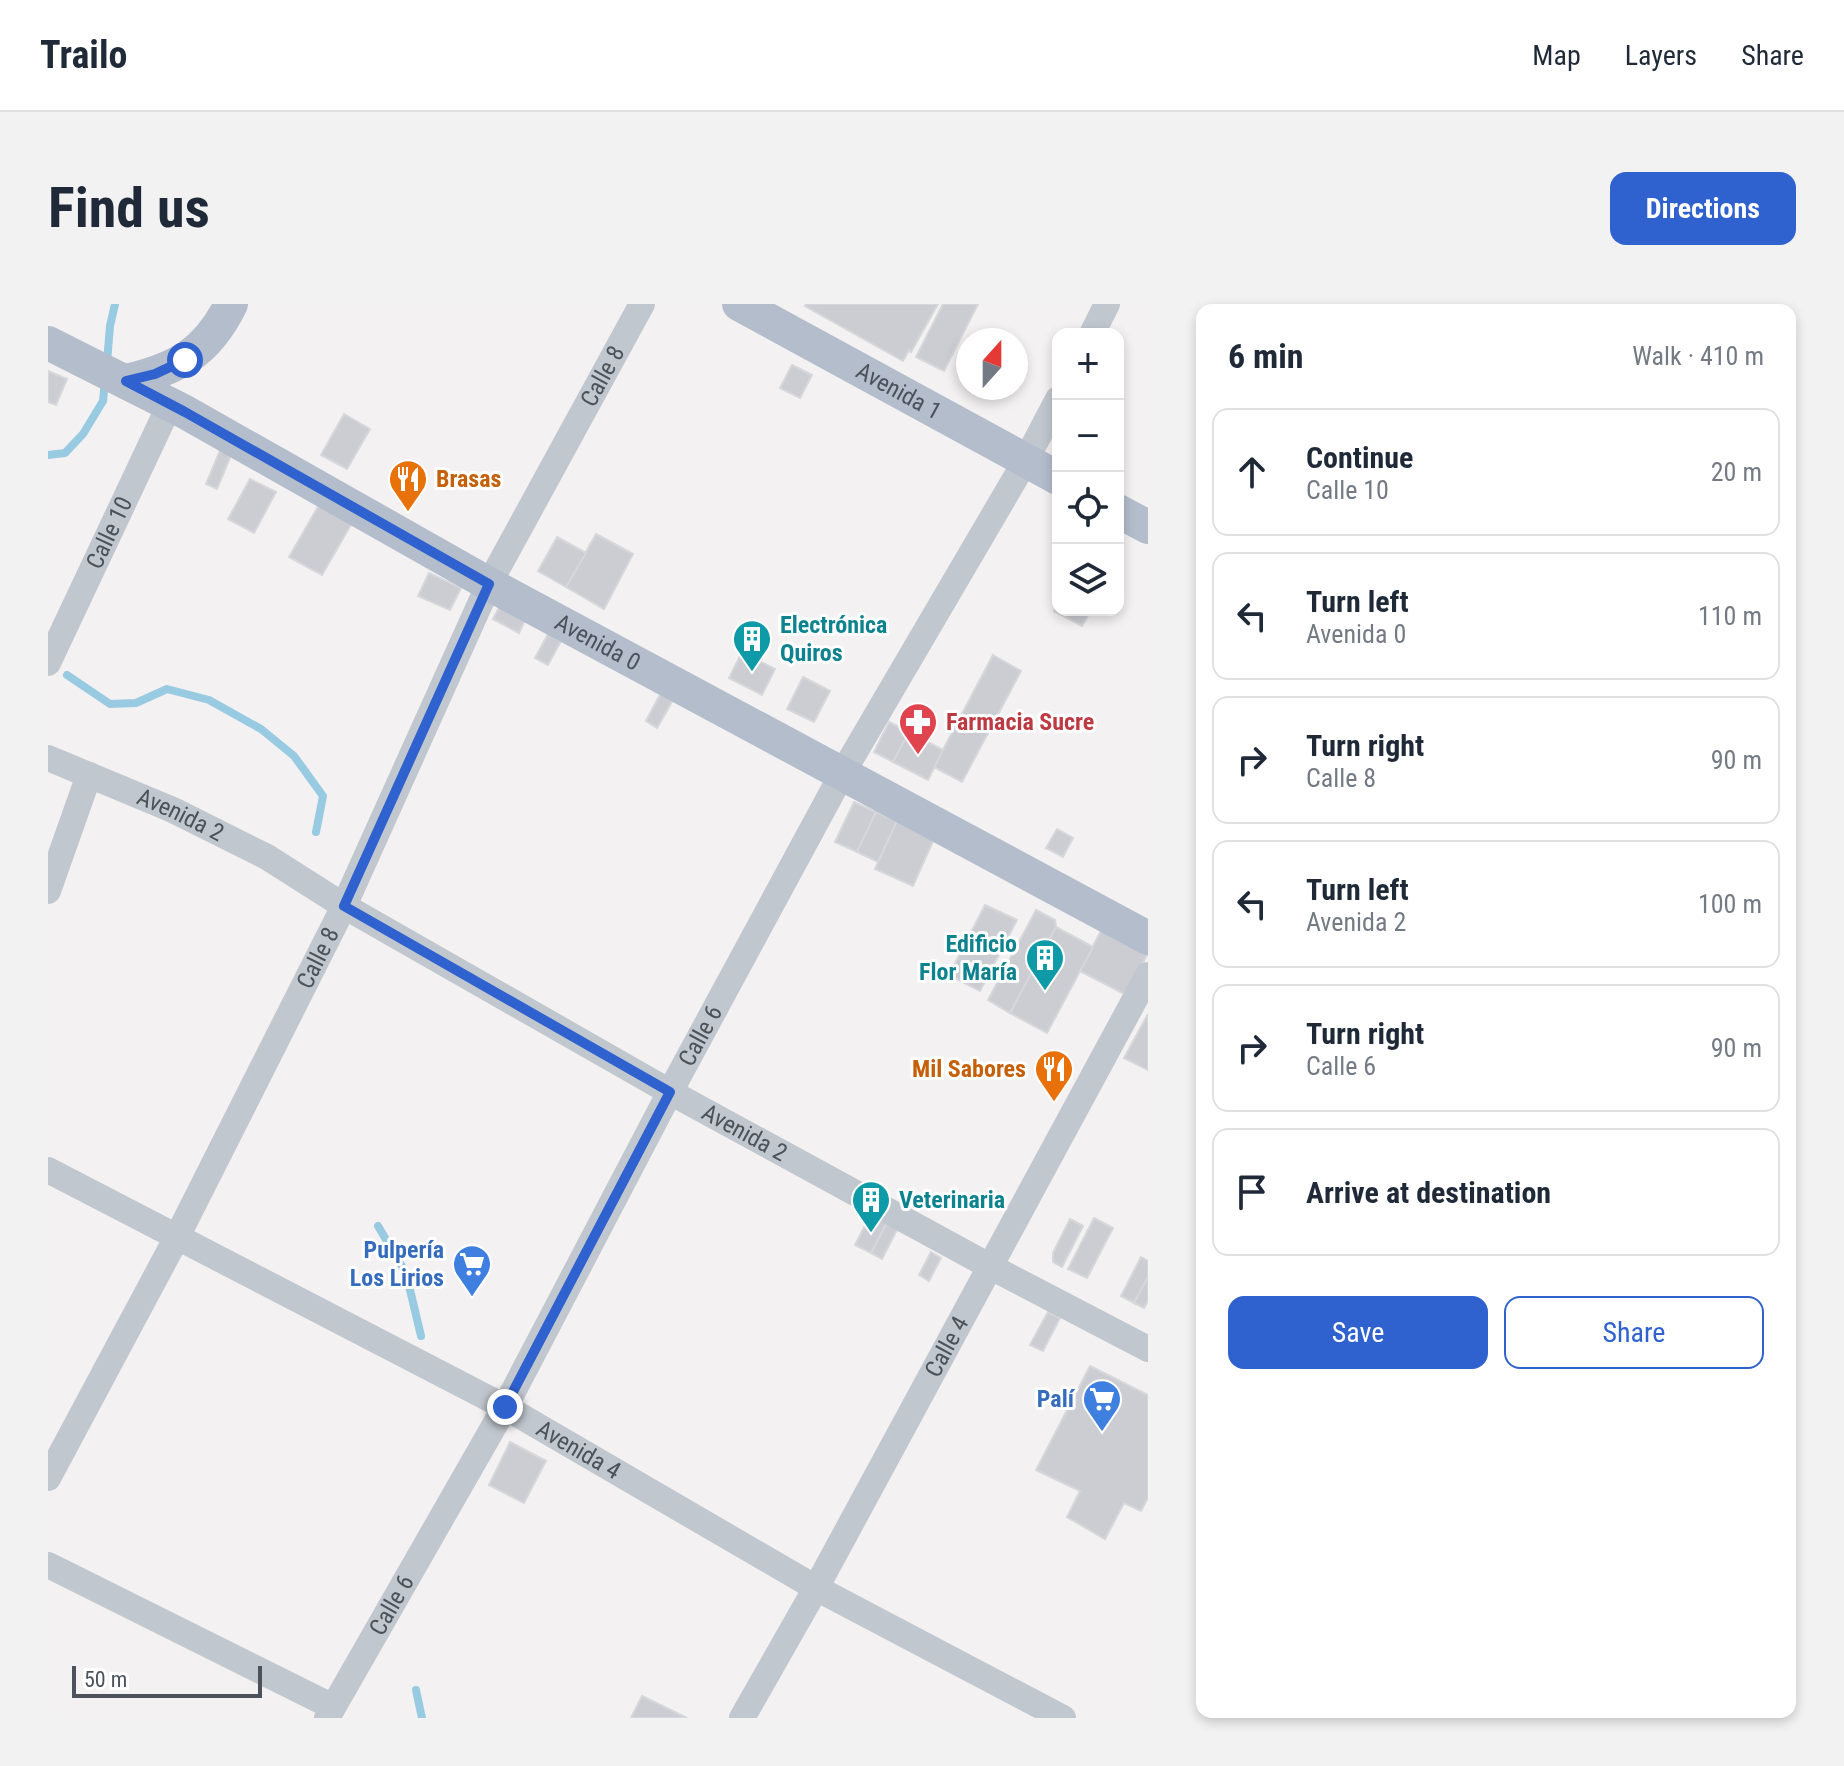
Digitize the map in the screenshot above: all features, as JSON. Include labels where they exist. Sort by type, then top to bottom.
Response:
[{"type":"main road","name":"Avenida 1","points":[[739,304],[1052,475]]},
{"type":"main road","name":"Calle 10","points":[[126,381],[155,374],[185,360],[224,317]]},
{"type":"main road","name":"Calle 10","points":[[178,408],[224,317]]},
{"type":"main road","name":"Avenida 0","points":[[48,343],[178,408],[489,584],[1148,938]]},
{"type":"main road","points":[[1124,514],[1148,527]]},
{"type":"street","name":"Calle 8","points":[[48,1478],[177,1237],[344,906],[489,584],[642,304]]},
{"type":"street","points":[[1095,328],[1107,304]]},
{"type":"street","name":"Calle 6","points":[[330,1713],[505,1407],[842,774],[1026,460],[1057,400]]},
{"type":"street","name":"Calle 10","points":[[48,663],[178,408]]},
{"type":"street","name":"Avenida 2","points":[[48,758],[173,810],[267,857],[344,906],[670,1092],[1148,1349]]},
{"type":"street","points":[[48,891],[89,775]]},
{"type":"street","name":"Calle 4","points":[[742,1718],[816,1588],[1148,975]]},
{"type":"street","name":"Avenida 4","points":[[48,1170],[505,1407],[816,1588],[1063,1718]]},
{"type":"street","points":[[48,1565],[330,1713]]},
{"type":"building","points":[[806,304],[938,304],[903,361]]},
{"type":"building","points":[[943,304],[978,304],[966,328],[956,328],[956,347],[944,371],[916,357]]},
{"type":"building","points":[[792,365],[812,375],[800,398],[780,388]]},
{"type":"building","points":[[48,371],[67,379],[56,405],[48,402]]},
{"type":"building","points":[[344,414],[370,429],[347,469],[321,455]]},
{"type":"building","points":[[221,448],[232,453],[217,489],[206,484]]},
{"type":"building","points":[[250,479],[276,492],[254,533],[228,519]]},
{"type":"building","points":[[319,505],[352,523],[322,575],[289,557]]},
{"type":"building","points":[[596,534],[633,554],[604,609],[566,587]]},
{"type":"building","points":[[557,537],[586,553],[566,587],[538,571]]},
{"type":"building","points":[[429,573],[461,588],[450,610],[418,596]]},
{"type":"building","points":[[503,600],[528,614],[519,633],[493,619]]},
{"type":"building","points":[[1063,616],[1088,616],[1082,626]]},
{"type":"building","points":[[548,634],[561,641],[548,665],[535,658]]},
{"type":"building","name":"Electrónica Quiros","points":[[742,652],[775,669],[762,695],[729,678]]},
{"type":"building","points":[[993,655],[1021,671],[962,782],[934,767]]},
{"type":"building","points":[[803,677],[830,691],[814,722],[787,709]]},
{"type":"building","points":[[662,691],[674,698],[657,728],[646,721]]},
{"type":"building","points":[[889,722],[909,732],[893,762],[874,752]]},
{"type":"building","name":"Farmacia Sucre","points":[[909,732],[943,750],[928,780],[893,762]]},
{"type":"building","points":[[854,802],[876,812],[857,852],[835,842]]},
{"type":"building","points":[[876,812],[897,821],[878,862],[857,852]]},
{"type":"building","points":[[897,821],[934,839],[913,886],[875,869]]},
{"type":"building","points":[[1057,829],[1073,838],[1063,857],[1046,848]]},
{"type":"building","points":[[985,905],[1017,920],[980,991],[949,975]]},
{"type":"building","points":[[1036,910],[1055,920],[1056,927],[1010,1013],[988,1000]]},
{"type":"building","points":[[1105,923],[1148,953],[1126,995],[1080,971]]},
{"type":"building","name":"Edificio Flor María","points":[[1056,927],[1093,947],[1047,1033],[1010,1013]]},
{"type":"building","points":[[1148,1014],[1148,1070],[1124,1058]]},
{"type":"building","name":"Veterinaria","points":[[871,1214],[887,1223],[871,1253],[855,1245]]},
{"type":"building","points":[[1094,1218],[1113,1228],[1087,1278],[1068,1269]]},
{"type":"building","points":[[1070,1219],[1083,1226],[1062,1267],[1053,1262],[1053,1253]]},
{"type":"building","points":[[887,1223],[898,1228],[882,1259],[871,1253]]},
{"type":"building","points":[[931,1252],[941,1258],[929,1281],[919,1275]]},
{"type":"building","points":[[1141,1257],[1148,1261],[1148,1277],[1134,1303],[1121,1296]]},
{"type":"building","points":[[1148,1277],[1148,1301],[1144,1308],[1134,1303]]},
{"type":"building","points":[[1048,1312],[1060,1318],[1043,1351],[1030,1345]]},
{"type":"building","name":"Palí","points":[[1090,1366],[1148,1395],[1148,1498],[1141,1511],[1124,1503],[1105,1539],[1067,1517],[1080,1491],[1036,1470]]},
{"type":"building","points":[[510,1442],[546,1461],[524,1503],[489,1485]]},
{"type":"building","points":[[642,1696],[687,1718],[631,1718]]},
{"type":"waterway","points":[[107,362],[115,304]]},
{"type":"waterway","points":[[48,455],[65,453],[83,434],[103,401],[105,380]]},
{"type":"waterway","points":[[67,675],[110,704],[136,703],[167,689],[209,700],[261,729],[294,756],[323,796],[316,832]]},
{"type":"waterway","points":[[378,1226],[406,1273],[421,1336]]},
{"type":"waterway","points":[[416,1690],[422,1718]]},
{"type":"place","name":"Brasas","points":[[408,513]]},
{"type":"place","name":"Electrónica Quiros","points":[[752,673]]},
{"type":"place","name":"Farmacia Sucre","points":[[918,756]]},
{"type":"place","name":"Edificio Flor María","points":[[1045,992]]},
{"type":"place","name":"Mil Sabores","points":[[1054,1103]]},
{"type":"place","name":"Veterinaria","points":[[871,1234]]},
{"type":"place","name":"Pulpería Los Lirios","points":[[472,1298]]},
{"type":"place","name":"Palí","points":[[1102,1433]]},
{"type":"route","points":[[185,360],[155,374],[126,381],[489,584],[344,906],[670,1092],[505,1407]]}]
